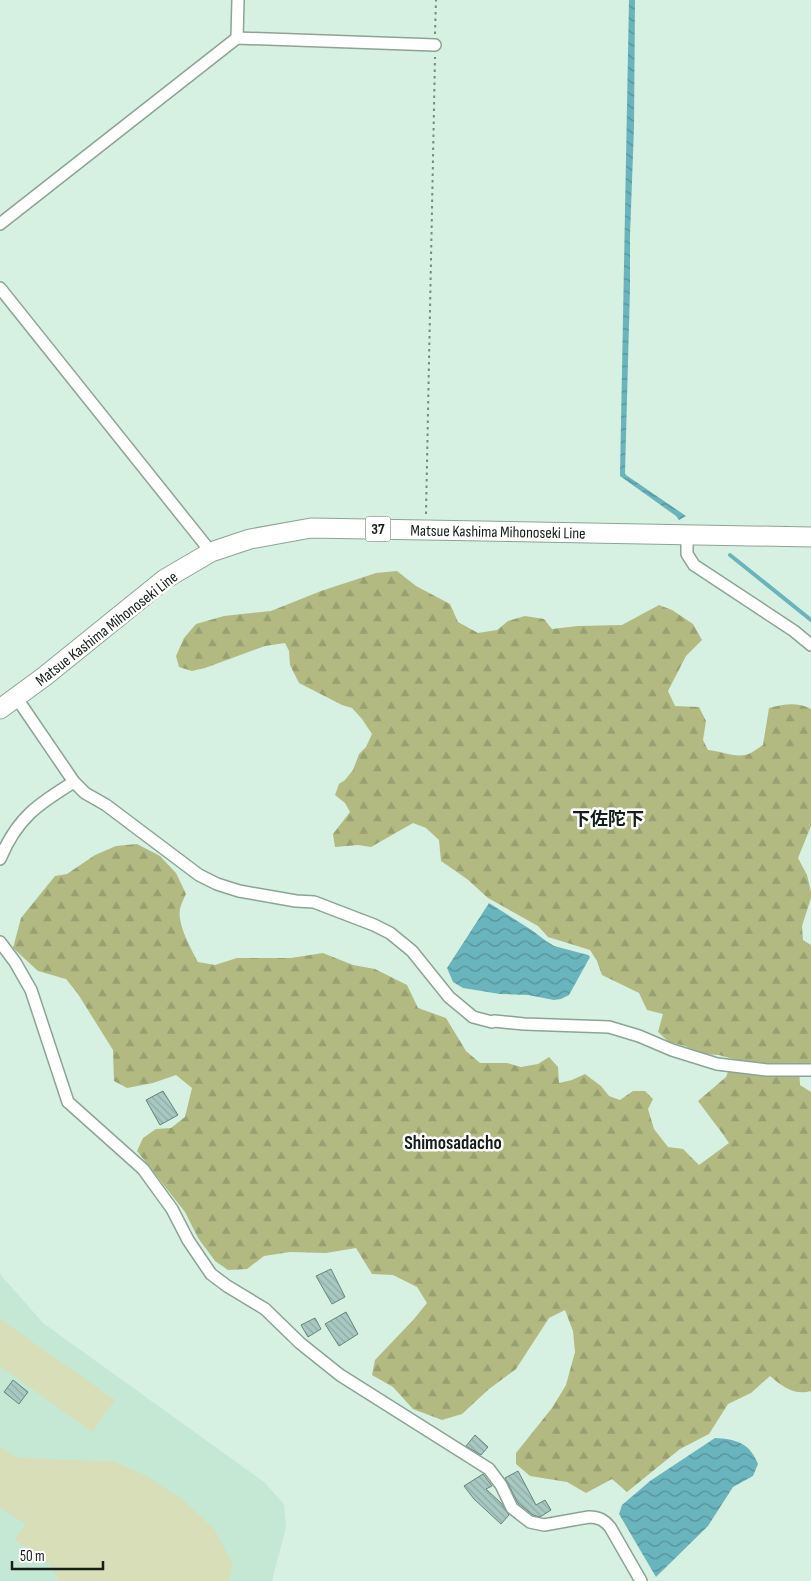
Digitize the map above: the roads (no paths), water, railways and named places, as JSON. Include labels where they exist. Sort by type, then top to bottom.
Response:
[{"type":"main road","name":"Matsue Kashima Mihonoseki Line","points":[[0,709],[165,579],[211,552],[250,539],[311,528],[811,538]]},
{"type":"street","points":[[238,0],[238,38]]},
{"type":"street","points":[[0,224],[238,38],[435,45]]},
{"type":"street","points":[[0,288],[211,552]]},
{"type":"street","points":[[687,536],[687,554],[694,565],[794,631],[811,645]]},
{"type":"street","points":[[16,697],[74,782],[85,793],[106,805],[199,875],[216,884],[240,891],[296,901],[314,902],[390,933],[412,951],[449,996],[473,1017],[492,1022],[609,1028],[639,1036],[672,1050],[717,1064],[767,1070],[811,1070]]},
{"type":"street","points":[[0,859],[19,823],[35,808],[74,782]]},
{"type":"street","points":[[0,942],[16,962],[31,990],[68,1102],[143,1169],[172,1209],[188,1240],[211,1274],[226,1286],[265,1309],[300,1343],[340,1375],[489,1469],[501,1485],[512,1508],[530,1522],[544,1525],[589,1517],[604,1520],[641,1581]]},
{"type":"water","points":[[629,0],[635,0],[634,127],[625,473],[686,516],[679,520],[620,476]]},
{"type":"water","points":[[489,903],[554,946],[590,957],[569,995],[554,1000],[528,995],[500,994],[463,988],[453,982],[447,968]]},
{"type":"water","points":[[715,1438],[736,1441],[751,1451],[758,1464],[753,1476],[733,1487],[708,1526],[656,1577],[619,1514],[622,1505],[650,1481]]},
{"type":"waterway","points":[[730,555],[811,620]]},
{"type":"district","name":"下佐陀下","points":[[608,819]]},
{"type":"district","name":"Shimosadacho","points":[[453,1142]]}]
